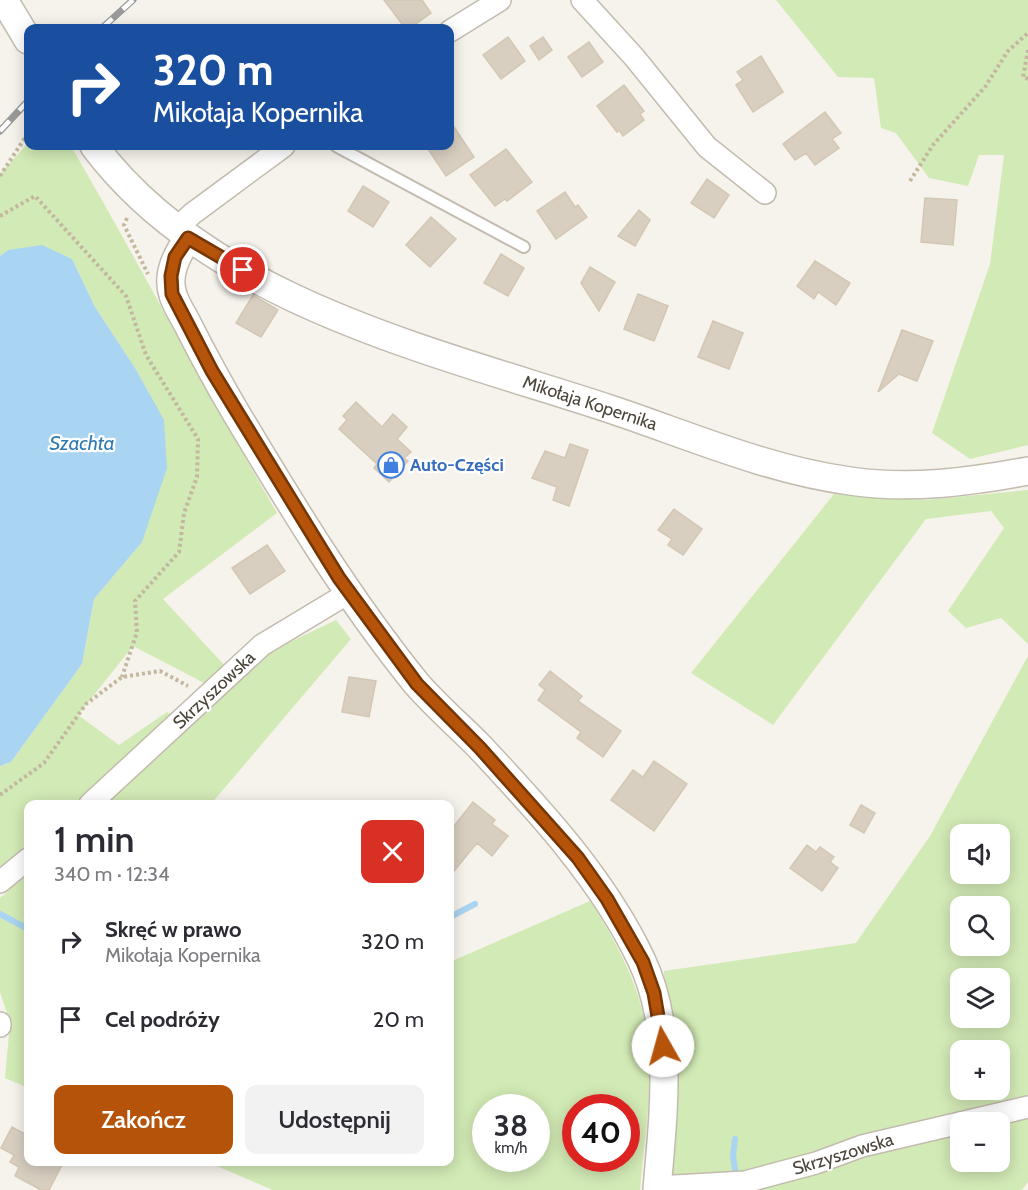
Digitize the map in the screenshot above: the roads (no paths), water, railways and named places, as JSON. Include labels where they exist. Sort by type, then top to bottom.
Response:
[{"type":"street","points":[[4,0],[24,33]]},
{"type":"street","points":[[454,29],[500,0]]},
{"type":"street","points":[[582,0],[634,57],[707,147],[765,193]]},
{"type":"street","name":"Mikołaja Kopernika","points":[[97,150],[134,193],[182,233],[299,300],[367,328],[790,468],[848,481],[901,486],[936,486],[1018,473]]},
{"type":"street","points":[[182,233],[279,150]]},
{"type":"street","name":"Skrzyszowska","points":[[182,233],[171,276],[172,294],[217,381],[295,509],[350,592],[417,684],[480,748],[578,858],[607,899],[632,941],[654,993],[662,1029],[664,1064],[657,1189],[745,1182],[816,1163],[862,1146],[1028,1107]]},
{"type":"street","name":"Skrzyszowska","points":[[94,800],[262,645],[350,592]]},
{"type":"street","points":[[0,882],[24,862]]},
{"type":"lane","points":[[343,150],[524,247]]},
{"type":"water","name":"Szachta","points":[[42,245],[72,259],[95,307],[135,368],[164,420],[167,468],[142,542],[94,599],[82,664],[11,762],[0,766],[0,256],[8,250]]},
{"type":"waterway","points":[[454,915],[475,904]]},
{"type":"waterway","points":[[0,914],[24,927]]},
{"type":"waterway","points":[[735,1139],[733,1155],[735,1170]]},
{"type":"railway","points":[[106,24],[133,0]]},
{"type":"railway","points":[[0,131],[24,105]]},
{"type":"place","name":"Auto-Części","points":[[391,465]]}]
